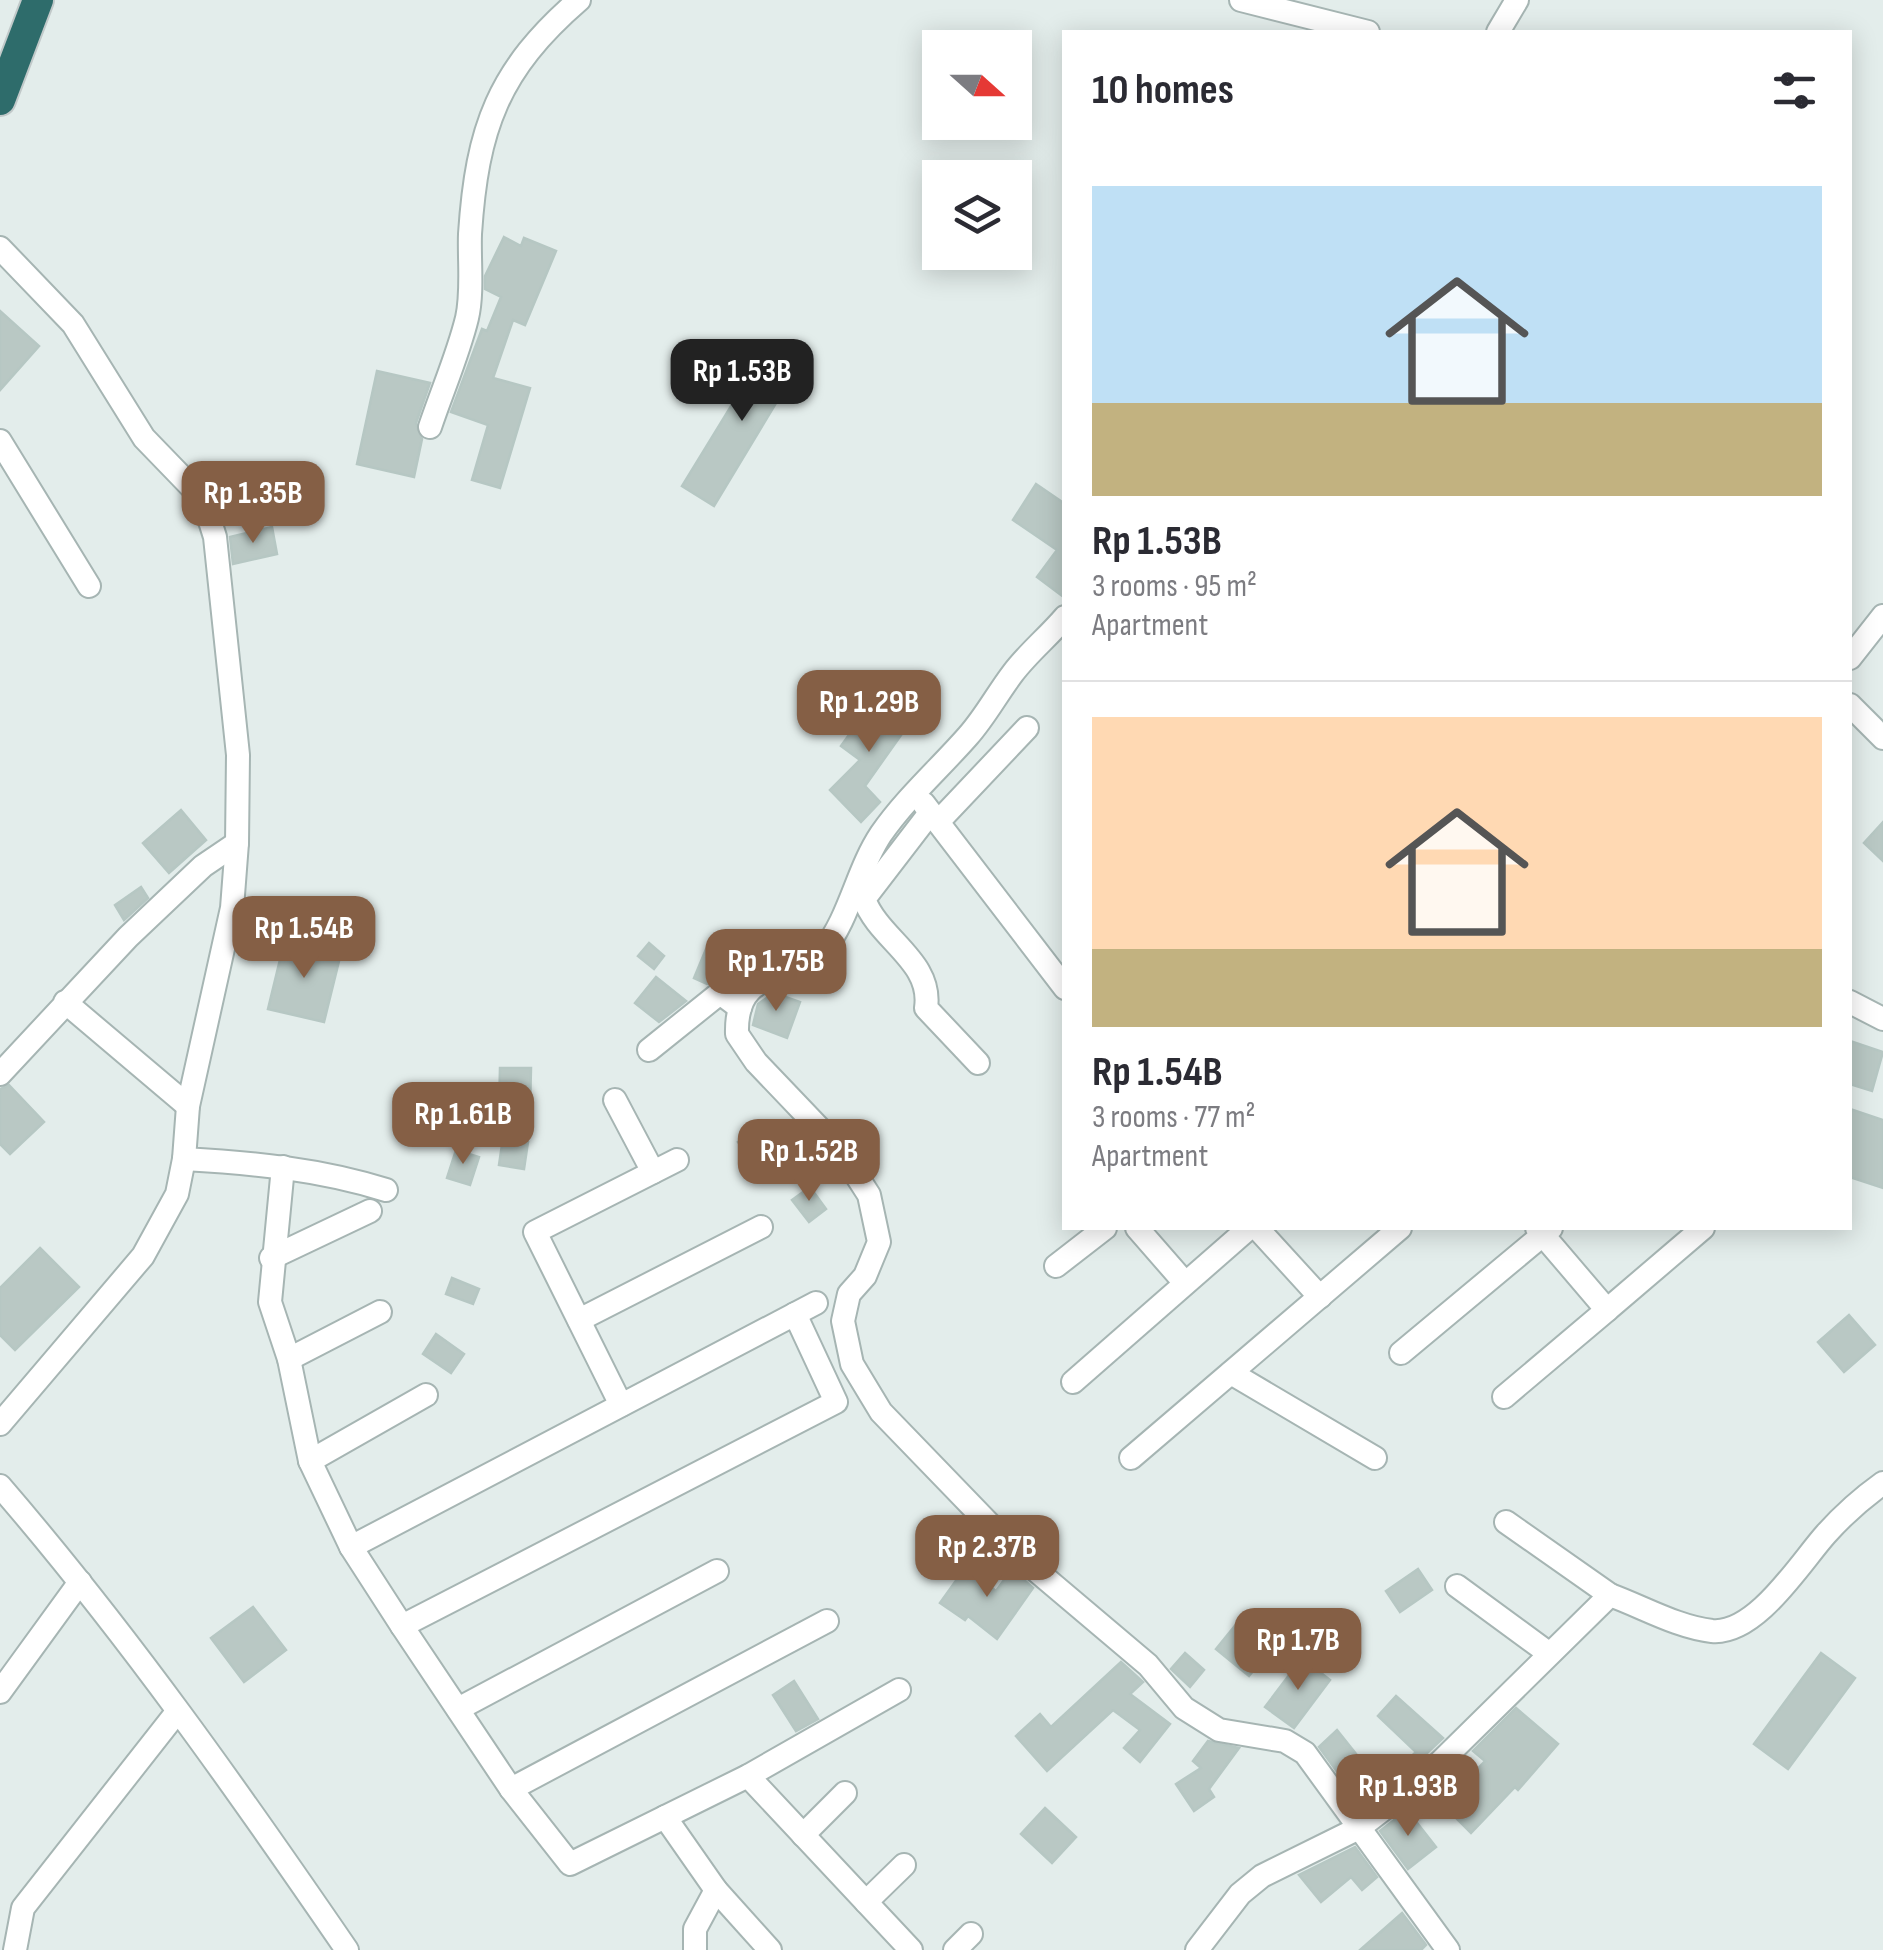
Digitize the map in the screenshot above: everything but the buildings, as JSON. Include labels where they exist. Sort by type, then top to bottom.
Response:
[{"type":"highway","points":[[0,100],[38,0]]},
{"type":"street","points":[[430,427],[468,316],[470,230],[498,96],[520,56],[579,0]]},
{"type":"street","points":[[1241,0],[1360,30]]},
{"type":"street","points":[[1499,30],[1517,0]]},
{"type":"street","points":[[0,248],[72,324],[144,438],[202,499],[215,537],[238,754],[232,908],[188,1106],[177,1194],[143,1256],[0,1424]]},
{"type":"street","points":[[0,441],[90,586]]},
{"type":"street","points":[[1852,655],[1883,616]]},
{"type":"street","points":[[1062,627],[1015,670],[970,735],[914,792],[878,839],[824,950],[806,964],[761,980],[740,1008],[738,1034],[756,1062],[840,1150],[868,1195],[879,1242],[865,1276],[849,1294],[843,1321],[852,1364],[881,1412],[1025,1561],[1148,1665],[1184,1708],[1220,1730],[1285,1741],[1302,1750],[1448,1950]]},
{"type":"street","points":[[1852,707],[1883,738]]},
{"type":"street","points":[[978,1063],[926,1008],[924,976],[870,915],[864,899],[934,818],[1027,728]]},
{"type":"street","points":[[914,792],[1062,984]]},
{"type":"street","points":[[0,1074],[65,1002],[204,866],[237,843]]},
{"type":"street","points":[[649,1050],[720,993],[740,1008]]},
{"type":"street","points":[[65,1002],[188,1106]]},
{"type":"street","points":[[1852,1003],[1883,1019]]},
{"type":"street","points":[[615,1100],[653,1172]]},
{"type":"street","points":[[184,1159],[333,1175],[386,1190]]},
{"type":"street","points":[[621,1405],[535,1232],[677,1160]]},
{"type":"street","points":[[283,1168],[271,1258],[270,1302],[289,1359],[310,1460],[351,1547],[511,1788],[570,1864],[748,1776],[899,1690]]},
{"type":"street","points":[[271,1258],[370,1211]]},
{"type":"street","points":[[579,1320],[761,1227]]},
{"type":"street","points":[[1056,1266],[1102,1230]]},
{"type":"street","points":[[1138,1230],[1185,1283]]},
{"type":"street","points":[[1073,1382],[1251,1230]]},
{"type":"street","points":[[1255,1230],[1320,1297]]},
{"type":"street","points":[[1131,1458],[1398,1230]]},
{"type":"street","points":[[1401,1352],[1544,1230],[1607,1310]]},
{"type":"street","points":[[1504,1398],[1701,1230]]},
{"type":"street","points":[[351,1547],[806,1309],[836,1402],[402,1626]]},
{"type":"street","points":[[289,1359],[380,1312]]},
{"type":"street","points":[[1231,1373],[1374,1458]]},
{"type":"street","points":[[310,1460],[426,1395]]},
{"type":"street","points":[[1506,1522],[1610,1594],[1689,1626],[1716,1632],[1735,1628],[1760,1610],[1835,1525],[1883,1482]]},
{"type":"street","points":[[0,1486],[80,1582],[267,1830],[347,1950]]},
{"type":"street","points":[[458,1709],[717,1571]]},
{"type":"street","points":[[0,1692],[80,1582]]},
{"type":"street","points":[[1456,1586],[1547,1652]]},
{"type":"street","points":[[1197,1950],[1240,1894],[1262,1876],[1358,1828],[1424,1778],[1547,1652],[1610,1594]]},
{"type":"street","points":[[511,1788],[827,1621]]},
{"type":"street","points":[[23,1948],[23,1908],[177,1712]]},
{"type":"street","points":[[748,1776],[911,1950]]},
{"type":"street","points":[[803,1834],[844,1793]]},
{"type":"street","points":[[666,1817],[716,1890],[770,1950]]},
{"type":"street","points":[[866,1902],[904,1865]]},
{"type":"street","points":[[696,1950],[695,1929],[716,1890]]}]
